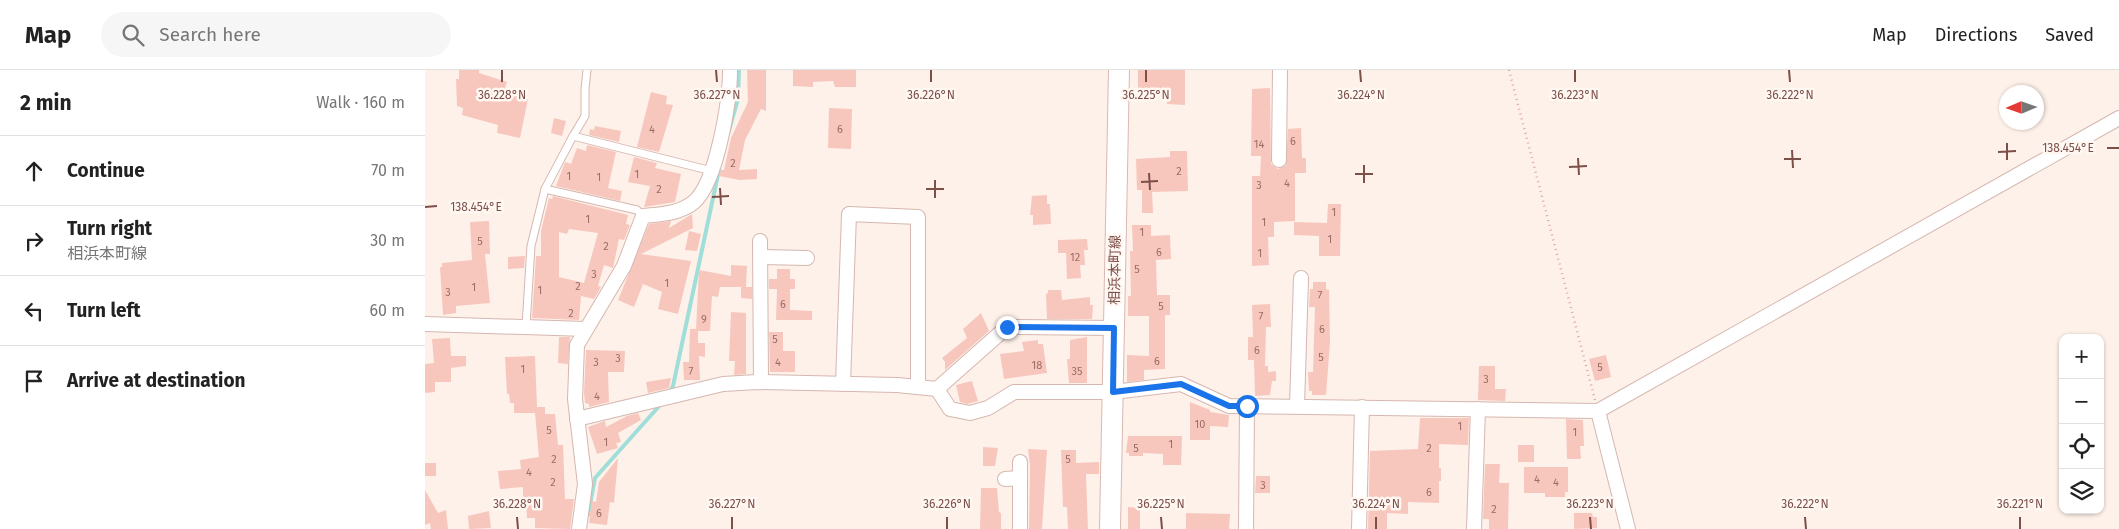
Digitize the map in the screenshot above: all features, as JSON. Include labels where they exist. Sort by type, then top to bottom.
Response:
[{"type":"main road","name":"相浜本町線","points":[[1110,529],[1119,70]]},
{"type":"street","points":[[579,529],[585,484],[577,419],[575,381],[577,345],[624,266],[643,216],[674,212],[694,202],[707,186],[730,97],[730,70]]},
{"type":"street","points":[[1279,160],[1280,70]]},
{"type":"street","points":[[937,389],[950,409],[969,413],[988,408],[1014,392],[1113,392],[1181,384],[1229,406],[1598,411],[2119,118]]},
{"type":"street","points":[[843,384],[849,214],[919,218],[918,387]]},
{"type":"street","points":[[761,241],[761,382]]},
{"type":"street","points":[[761,257],[807,258]]},
{"type":"street","points":[[1297,406],[1301,278]]},
{"type":"street","points":[[425,324],[586,329]]},
{"type":"street","points":[[577,419],[664,400],[714,386],[761,382],[937,389],[1007,327],[1114,328]]},
{"type":"street","points":[[1246,529],[1247,406]]},
{"type":"street","points":[[1359,529],[1362,407]]},
{"type":"street","points":[[1474,529],[1478,409]]},
{"type":"street","points":[[1598,411],[1628,529]]},
{"type":"street","points":[[1019,529],[1020,462]]},
{"type":"street","points":[[1005,479],[1020,478]]},
{"type":"lane","points":[[527,326],[531,246],[545,189],[585,116],[587,70]]},
{"type":"lane","points":[[573,136],[712,171]]},
{"type":"lane","points":[[545,189],[637,210],[643,216]]},
{"type":"path","points":[[1509,70],[1598,411]]},
{"type":"building","points":[[459,70],[479,70],[479,73],[507,82],[503,93],[528,99],[520,138],[497,133],[498,125],[462,115],[463,108],[457,106],[456,79],[459,79]]},
{"type":"building","points":[[747,70],[766,70],[766,111],[761,109],[745,140],[739,170],[757,169],[757,179],[740,180],[719,176],[721,170],[724,170],[731,138],[748,102]]},
{"type":"building","points":[[793,70],[856,70],[856,87],[835,87],[833,81],[813,82],[813,87],[793,86]]},
{"type":"building","points":[[1138,70],[1185,70],[1185,105],[1167,104],[1167,94],[1138,94]]},
{"type":"building","points":[[1270,88],[1271,164],[1278,169],[1286,165],[1288,129],[1301,128],[1302,158],[1306,158],[1306,173],[1295,173],[1295,221],[1274,222],[1274,237],[1268,237],[1269,265],[1252,266],[1252,176],[1260,176],[1261,156],[1251,156],[1252,89]]},
{"type":"building","points":[[651,92],[667,96],[666,104],[673,105],[659,152],[637,147]]},
{"type":"building","points":[[829,108],[852,109],[851,149],[828,148]]},
{"type":"building","points":[[554,118],[566,121],[562,136],[551,133]]},
{"type":"building","points":[[595,126],[621,131],[619,142],[589,135],[590,129],[594,130]]},
{"type":"building","points":[[587,145],[616,152],[608,188],[622,191],[620,201],[556,186],[565,162],[571,164],[577,148],[586,151]]},
{"type":"building","points":[[1170,151],[1187,151],[1188,191],[1152,192],[1153,213],[1142,213],[1142,190],[1137,190],[1136,159],[1170,157]]},
{"type":"building","points":[[634,157],[657,163],[655,168],[681,174],[675,202],[644,207],[650,186],[628,182]]},
{"type":"building","points":[[1047,195],[1047,204],[1050,204],[1051,224],[1033,225],[1033,215],[1030,215],[1032,196]]},
{"type":"building","points":[[553,196],[628,215],[626,224],[630,225],[624,240],[619,239],[613,268],[604,265],[598,286],[601,287],[594,299],[581,296],[579,320],[532,318],[536,256],[541,256],[541,231],[549,198],[552,199]],"holes":[[[569,229],[598,233],[584,283],[559,277],[559,232],[567,234]]]},
{"type":"building","points":[[1328,204],[1341,204],[1340,256],[1319,256],[1319,236],[1294,235],[1294,222],[1327,223]]},
{"type":"building","points":[[692,214],[693,228],[641,254],[691,261],[678,314],[658,309],[662,292],[643,284],[634,307],[618,300],[649,224],[671,221],[669,228]]},
{"type":"building","points":[[489,221],[490,254],[485,254],[490,303],[456,306],[456,313],[443,315],[440,267],[442,267],[442,263],[472,260],[470,222]]},
{"type":"building","points":[[1132,225],[1151,225],[1151,236],[1170,235],[1171,259],[1156,260],[1157,295],[1170,295],[1170,315],[1165,315],[1165,369],[1144,370],[1144,380],[1127,382],[1127,355],[1149,356],[1149,316],[1128,316],[1128,296],[1131,296],[1130,251],[1133,251]]},
{"type":"building","points":[[689,231],[701,234],[697,251],[685,250]]},
{"type":"building","points":[[1087,239],[1088,250],[1084,250],[1085,265],[1080,265],[1081,278],[1067,279],[1066,253],[1058,253],[1058,240]]},
{"type":"building","points":[[525,256],[524,268],[508,269],[508,257]]},
{"type":"building","points":[[731,265],[747,266],[746,287],[752,287],[752,299],[741,298],[741,287],[720,287],[718,297],[712,296],[710,331],[698,331],[698,343],[705,343],[705,357],[699,356],[700,380],[684,380],[683,362],[689,362],[690,329],[696,329],[699,270],[731,276]]},
{"type":"building","points":[[777,269],[790,269],[790,279],[795,279],[795,289],[790,289],[790,310],[812,311],[812,320],[776,320],[777,289],[769,289],[769,279],[777,279]]},
{"type":"building","points":[[1313,282],[1326,282],[1326,289],[1329,290],[1330,342],[1326,395],[1312,395],[1312,391],[1309,391],[1308,372],[1313,372],[1315,307],[1309,307],[1310,289],[1313,289]]},
{"type":"building","points":[[1048,290],[1061,290],[1062,300],[1090,297],[1090,305],[1093,305],[1092,319],[1047,319],[1046,294]]},
{"type":"building","points":[[1270,304],[1271,327],[1266,327],[1265,366],[1268,366],[1268,372],[1276,371],[1276,381],[1272,381],[1270,395],[1255,396],[1254,360],[1248,360],[1248,337],[1253,337],[1252,305]]},
{"type":"building","points":[[731,312],[746,313],[746,374],[734,375],[735,361],[729,361]]},
{"type":"building","points":[[981,313],[989,331],[945,370],[945,362],[942,358],[967,338],[963,329]]},
{"type":"building","points":[[769,332],[783,332],[783,351],[795,351],[795,372],[770,372]]},
{"type":"building","points":[[559,337],[570,337],[568,364],[558,363]]},
{"type":"building","points":[[1087,337],[1087,383],[1069,383],[1067,359],[1070,359],[1070,340]]},
{"type":"building","points":[[450,338],[451,356],[466,356],[466,366],[451,368],[451,382],[435,382],[435,392],[425,393],[425,364],[434,363],[432,339]]},
{"type":"building","points":[[1038,340],[1038,344],[1043,344],[1047,373],[1004,379],[1000,354],[1024,351],[1022,342]]},
{"type":"building","points":[[586,350],[625,351],[624,372],[608,372],[609,402],[589,407],[589,404],[585,403],[584,393]]},
{"type":"building","points":[[1606,355],[1611,377],[1595,381],[1589,359]]},
{"type":"building","points":[[535,356],[537,407],[545,407],[545,414],[555,414],[558,445],[563,445],[565,499],[574,499],[570,529],[535,528],[535,518],[527,518],[526,497],[523,497],[523,487],[500,489],[498,471],[521,469],[520,460],[539,457],[535,413],[514,413],[514,403],[510,403],[509,394],[507,394],[505,357]]},
{"type":"building","points":[[1479,366],[1495,366],[1495,389],[1506,389],[1505,401],[1478,400]]},
{"type":"building","points":[[671,378],[669,388],[648,393],[646,382]]},
{"type":"building","points":[[972,381],[978,401],[967,404],[960,402],[956,385]]},
{"type":"building","points":[[1190,402],[1210,410],[1210,412],[1229,415],[1228,427],[1210,426],[1210,440],[1190,440]]},
{"type":"building","points":[[638,413],[641,420],[618,433],[621,442],[616,443],[618,448],[597,454],[588,427],[605,421],[606,427],[627,416]]},
{"type":"building","points":[[1420,418],[1469,418],[1468,445],[1439,444],[1441,481],[1439,481],[1439,503],[1408,502],[1408,514],[1387,513],[1387,529],[1368,529],[1370,451],[1418,449]]},
{"type":"building","points":[[1566,419],[1583,420],[1584,446],[1580,446],[1581,459],[1567,459]]},
{"type":"building","points":[[1128,436],[1182,436],[1181,465],[1163,465],[1163,454],[1143,453],[1143,456],[1129,456],[1129,453],[1126,453]]},
{"type":"building","points":[[1518,445],[1534,445],[1534,462],[1518,462]]},
{"type":"building","points":[[983,447],[998,448],[995,466],[983,466]]},
{"type":"building","points":[[1028,449],[1047,450],[1042,529],[1029,529],[1030,466]]},
{"type":"building","points":[[1061,450],[1076,450],[1076,463],[1099,462],[1099,474],[1086,474],[1088,529],[1068,529],[1067,507],[1063,507]]},
{"type":"building","points":[[618,458],[614,503],[610,502],[607,525],[589,523],[592,501],[596,502],[599,482]]},
{"type":"building","points":[[425,463],[436,463],[436,476],[425,476]]},
{"type":"building","points":[[1485,464],[1500,464],[1499,483],[1509,483],[1508,529],[1489,529],[1489,519],[1483,519]]},
{"type":"building","points":[[1524,467],[1568,467],[1568,492],[1565,492],[1565,497],[1545,497],[1545,493],[1524,493]]},
{"type":"building","points":[[1256,476],[1270,476],[1270,493],[1255,493]]},
{"type":"building","points":[[981,488],[997,488],[999,512],[1001,513],[1001,529],[980,529]]},
{"type":"building","points":[[425,490],[438,513],[446,510],[448,529],[431,529],[430,523],[425,525]]},
{"type":"building","points":[[1128,507],[1140,508],[1140,529],[1128,529]]},
{"type":"building","points":[[489,511],[491,528],[469,529],[468,516]]},
{"type":"building","points":[[1186,513],[1230,514],[1229,529],[1186,529]]},
{"type":"building","points":[[1574,513],[1592,513],[1593,517],[1597,517],[1597,528],[1574,529]]},
{"type":"waterway","points":[[728,134],[738,99],[739,70]]},
{"type":"waterway","points":[[670,392],[673,386],[719,170]]},
{"type":"waterway","points":[[588,515],[595,478],[661,404]]},
{"type":"route","points":[[1007,327],[1114,328],[1113,392],[1181,384],[1229,406],[1247,406]]}]
